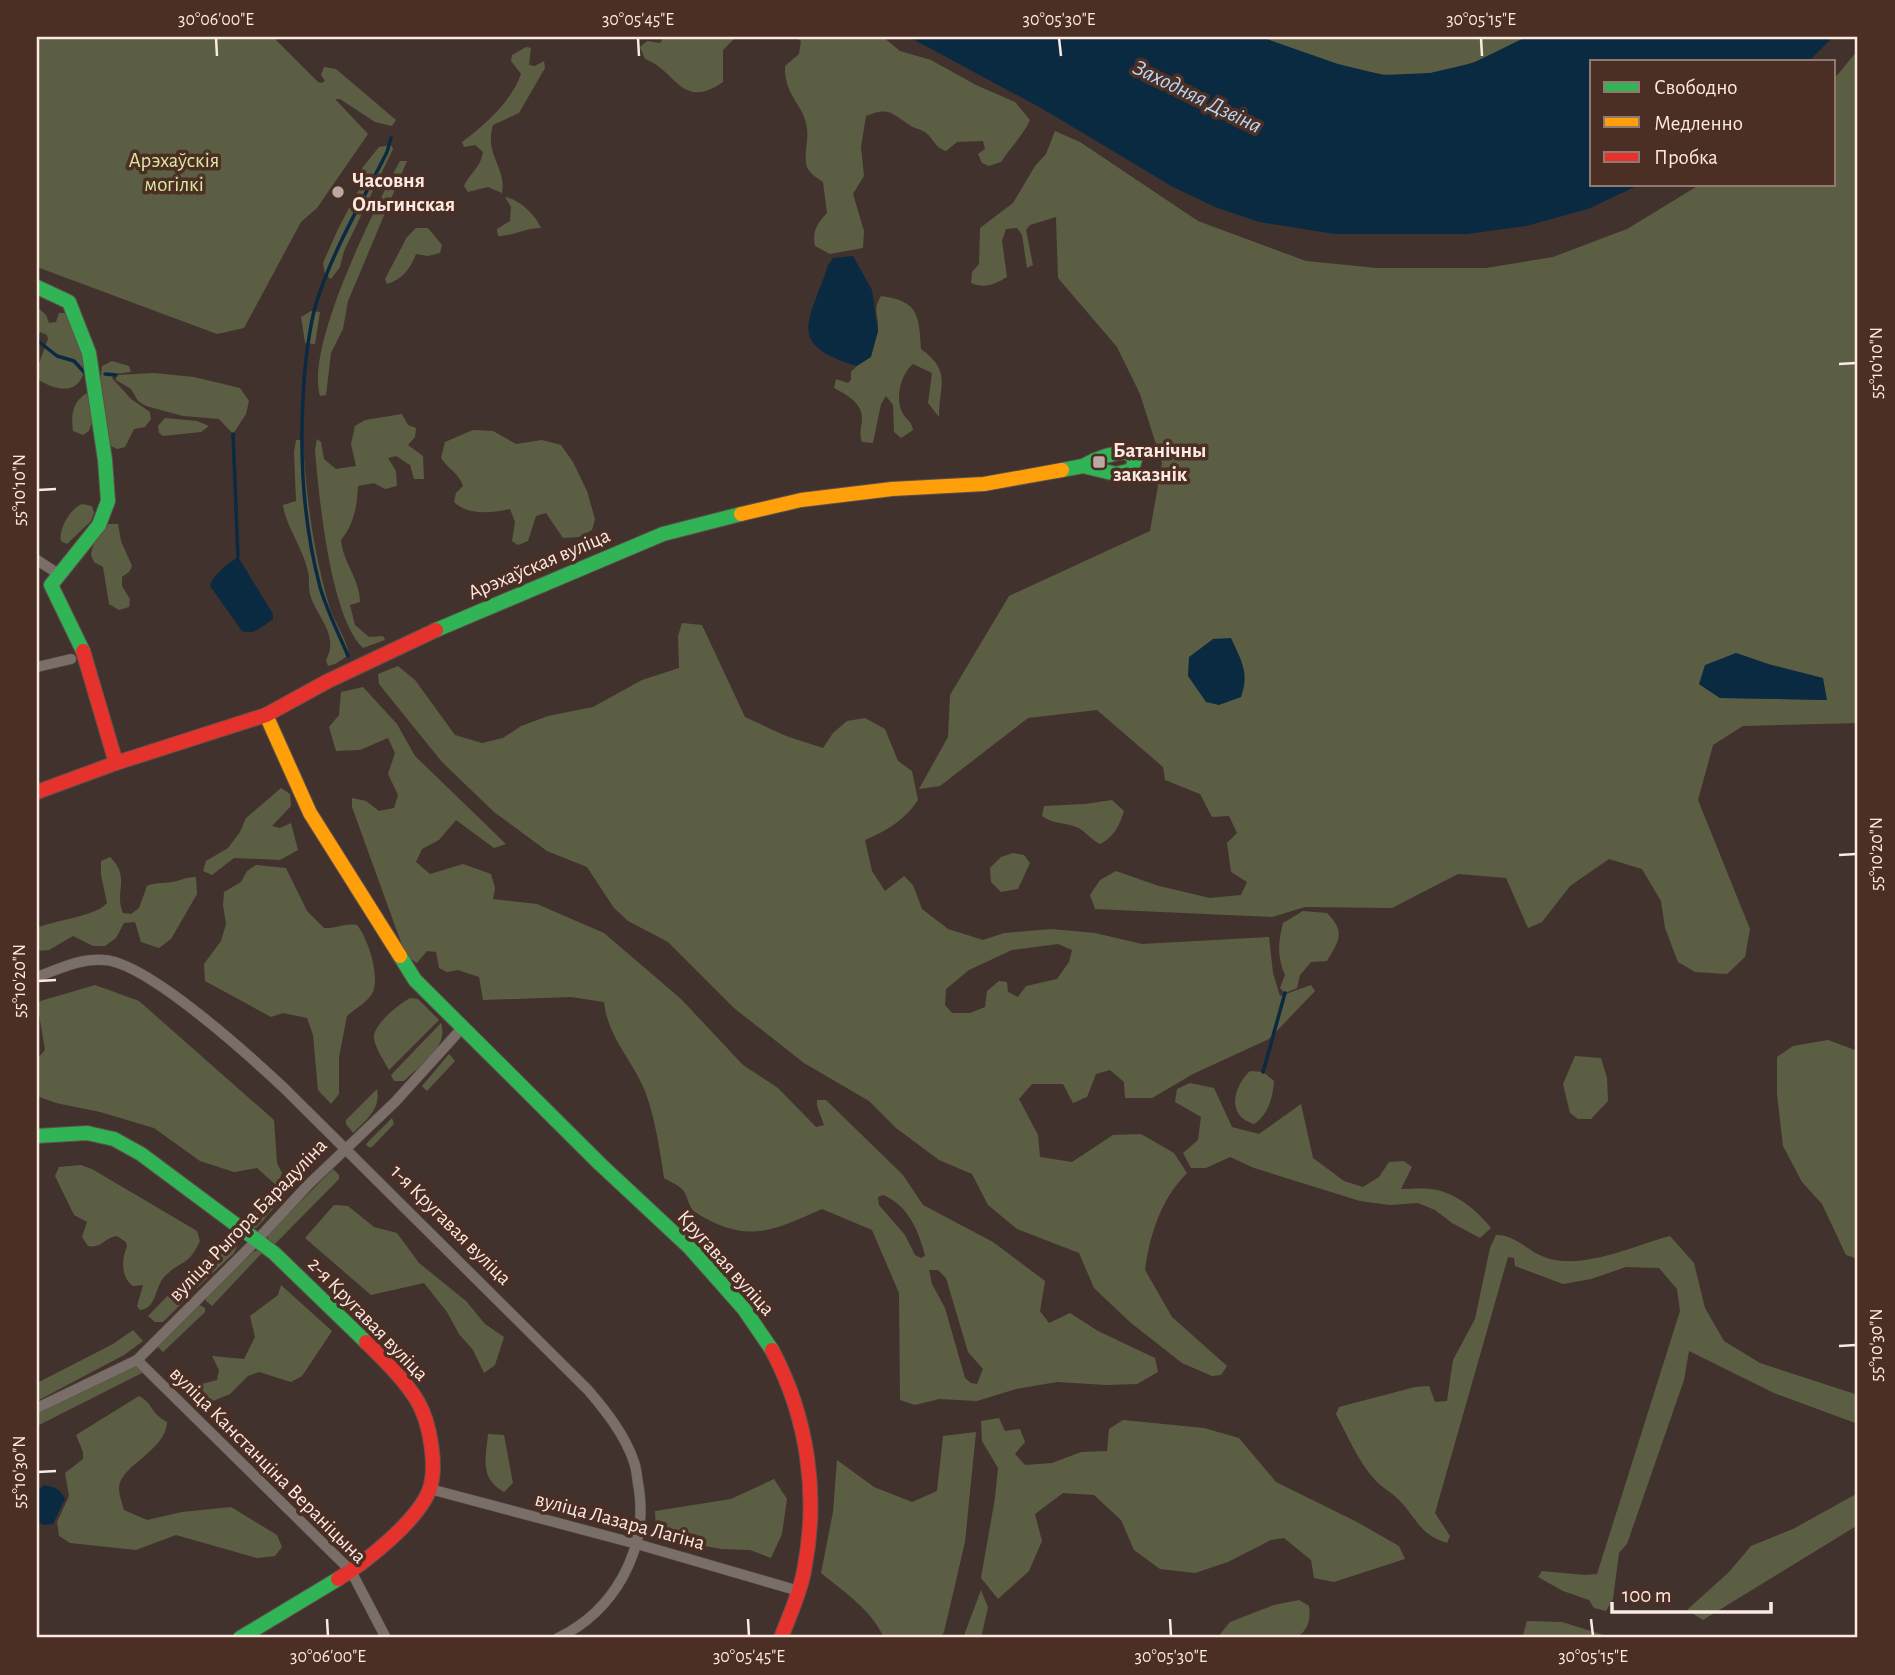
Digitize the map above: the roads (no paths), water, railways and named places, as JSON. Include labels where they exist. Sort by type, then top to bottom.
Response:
[{"type":"street","points":[[37,287],[69,302],[89,353],[105,460],[108,501],[99,525],[51,584],[83,649],[116,764]]},
{"type":"street","name":"Арэхаўская вуліца","points":[[37,792],[267,715],[328,681],[403,645],[663,534],[801,500],[892,489],[984,484],[1083,466]]},
{"type":"street","points":[[37,560],[60,575]]},
{"type":"street","points":[[37,667],[71,659]]},
{"type":"street","name":"Кругавая вуліца","points":[[267,715],[310,813],[415,980],[600,1164],[690,1248],[744,1309],[773,1352],[799,1414],[806,1446],[811,1508],[804,1573],[781,1638]]},
{"type":"street","name":"1-я Кругавая вуліца","points":[[37,977],[87,960],[117,961],[141,972],[243,1051],[345,1148],[603,1408],[622,1437],[635,1464],[640,1496],[637,1544],[628,1568],[613,1592],[592,1617],[558,1638]]},
{"type":"street","name":"вуліца Рыгора Барадуліна","points":[[37,1408],[137,1360],[257,1240],[307,1185],[394,1102],[463,1027]]},
{"type":"street","name":"2-я Кругавая вуліца","points":[[37,1136],[87,1133],[114,1139],[141,1154],[274,1253],[391,1367],[419,1403],[429,1432],[433,1459],[430,1489],[418,1510],[406,1524],[351,1571],[240,1638]]},
{"type":"street","name":"вуліца Канстанціна Вераніцына","points":[[137,1360],[351,1571],[386,1638]]},
{"type":"street","name":"вуліца Лазара Лагіна","points":[[430,1489],[637,1544],[799,1591]]},
{"type":"water","name":"Заходняя Дзвіна","points":[[909,37],[1261,37],[1338,64],[1383,75],[1430,73],[1473,63],[1526,37],[1833,37],[1810,60],[1590,60],[1590,186],[1637,186],[1588,209],[1526,226],[1467,234],[1335,234],[1259,222],[1215,207],[1173,187],[1041,108]]},
{"type":"water","points":[[853,256],[872,290],[878,331],[871,357],[857,366],[819,349],[811,339],[808,328],[828,265],[833,258]]},
{"type":"water","points":[[238,557],[273,614],[273,619],[251,632],[242,631],[210,586],[218,573]]},
{"type":"water","points":[[1231,638],[1244,674],[1241,697],[1219,705],[1206,702],[1188,676],[1189,657],[1213,639]]},
{"type":"water","points":[[1736,653],[1823,678],[1827,700],[1720,698],[1699,684],[1705,665]]},
{"type":"water","points":[[44,1485],[57,1489],[65,1499],[53,1524],[43,1525],[37,1521],[37,1491]]},
{"type":"waterway","points":[[348,656],[323,596],[309,536],[302,459],[304,381],[311,325],[322,287],[338,247],[387,152],[391,138]]},
{"type":"waterway","points":[[37,340],[57,356],[74,361],[85,373],[89,373]]},
{"type":"waterway","points":[[105,374],[116,375]]},
{"type":"waterway","points":[[233,434],[238,557]]},
{"type":"waterway","points":[[1263,1072],[1285,993]]},
{"type":"place","name":"Часовня Ольгинская","points":[[338,192]]},
{"type":"place","name":"Батанічны заказнік","points":[[1099,462]]},
{"type":"park label","name":"Арэхаўскія могілкі","points":[[174,172]]}]
